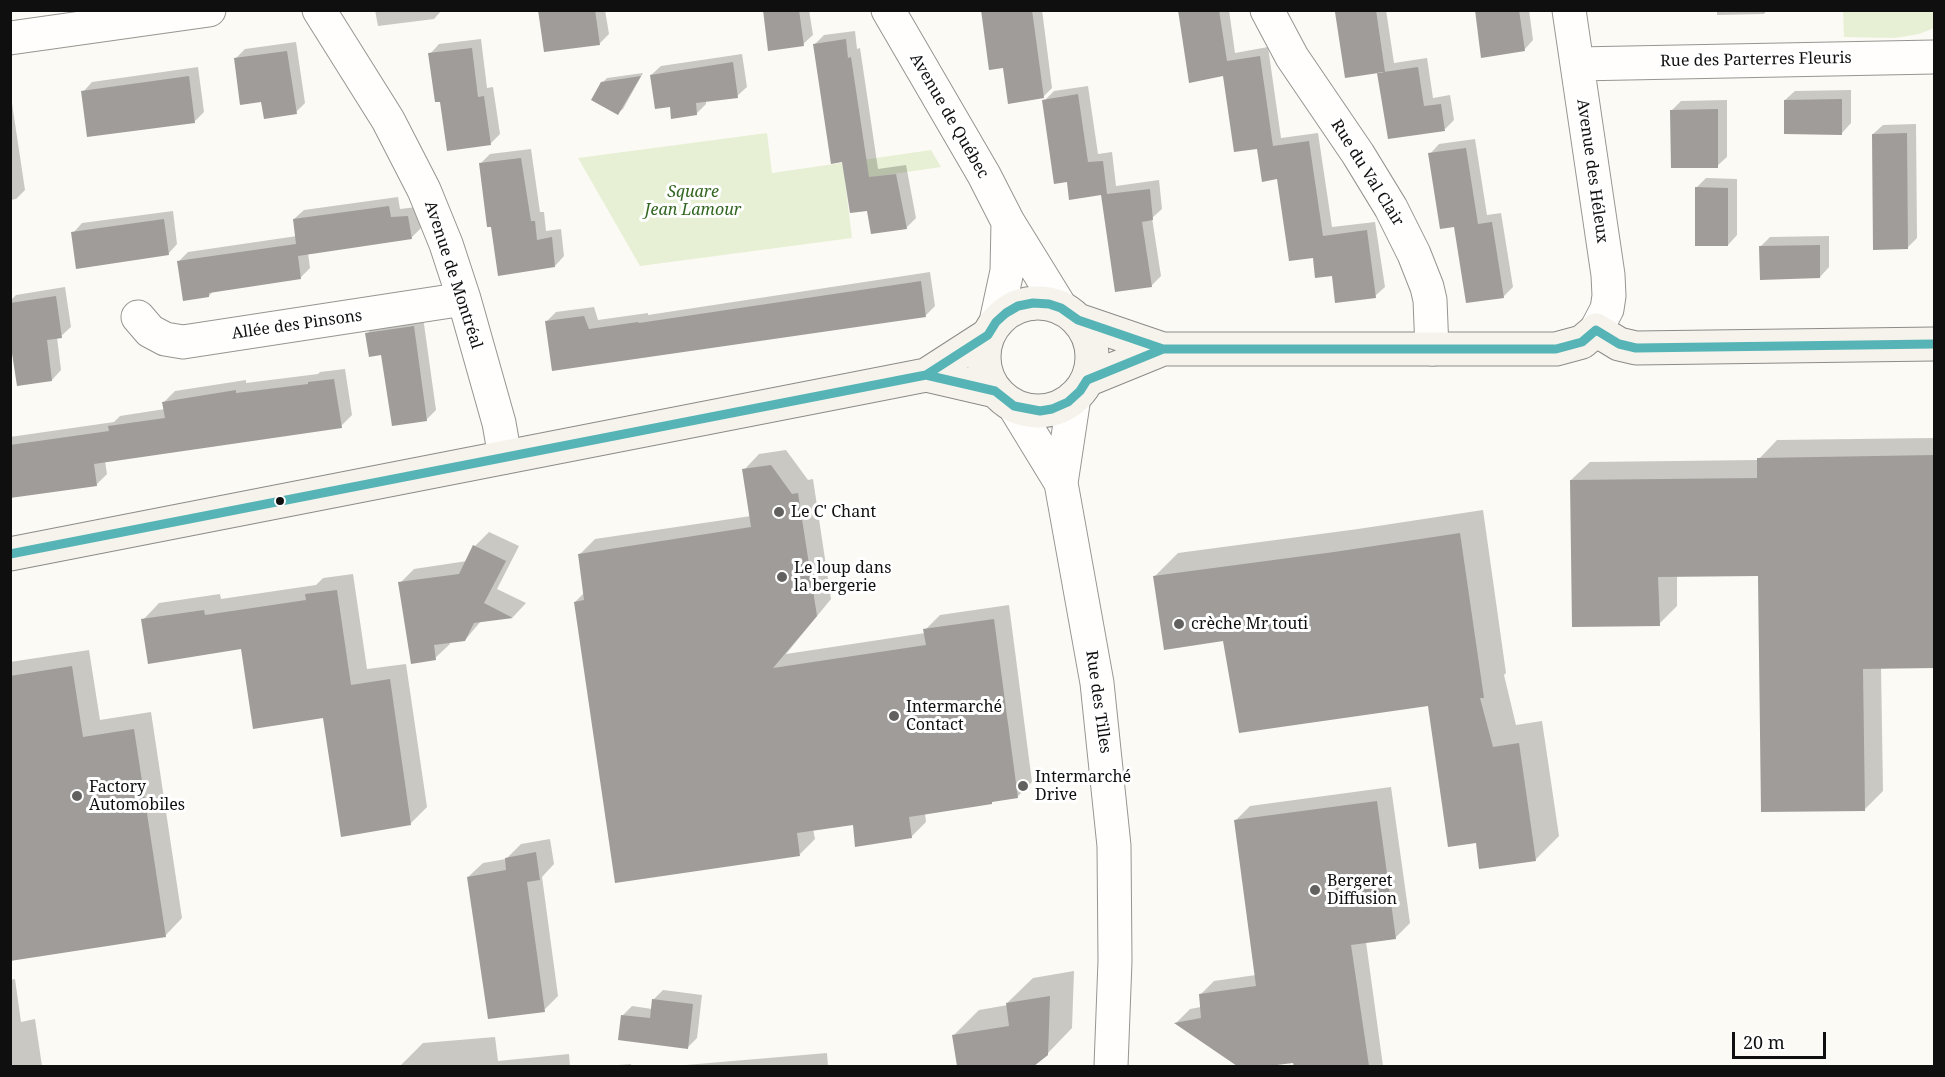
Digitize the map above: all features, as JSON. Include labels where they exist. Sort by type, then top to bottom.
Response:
[{"type":"street","points":[[10,38],[209,10]]},
{"type":"street","name":"Avenue de Montréal","points":[[319,10],[408,154],[424,190],[446,244],[464,299],[499,423],[505,457]]},
{"type":"street","name":"Avenue de Québec","points":[[888,10],[984,175],[1008,222],[1070,314]]},
{"type":"street","name":"Rue du Val Clair","points":[[1267,10],[1292,57],[1391,208],[1414,254],[1428,287],[1432,349]]},
{"type":"street","name":"Avenue des Héleux","points":[[1569,10],[1608,275],[1607,309],[1596,330]]},
{"type":"street","name":"Rue des Parterres Fleuris","points":[[1577,64],[1935,57]]},
{"type":"street","name":"Avenue de Québec","points":[[992,328],[1007,271],[1008,222]]},
{"type":"street","name":"Allée des Pinsons","points":[[138,317],[150,331],[165,339],[183,342],[464,299]]},
{"type":"street","points":[[10,554],[926,375],[992,328],[1018,306],[1033,303],[1049,304],[1163,349],[1556,349],[1582,342],[1596,330],[1619,344],[1636,348],[1935,344]]},
{"type":"street","points":[[1070,314],[1087,334],[1092,352],[1091,367],[1080,389]]},
{"type":"street","points":[[992,328],[983,351],[984,366],[990,384],[1005,399]]},
{"type":"street","points":[[926,375],[1005,399],[1026,410],[1046,411],[1060,406],[1080,389],[1163,349]]},
{"type":"street","name":"Rue des Tilles","points":[[1080,389],[1061,483],[1097,683],[1109,785],[1114,846],[1115,961],[1111,1066]]},
{"type":"street","name":"Rue des Tilles","points":[[1005,399],[1061,483]]},
{"type":"green space","points":[[1843,11],[1934,11],[1934,28],[1919,34],[1895,38],[1844,37]]},
{"type":"green space","name":"Square Jean Lamour","points":[[767,133],[772,173],[931,150],[941,167],[845,181],[852,238],[640,266],[578,158]]},
{"type":"building","points":[[538,10],[595,10],[600,45],[544,52]]},
{"type":"building","points":[[763,10],[799,10],[804,46],[768,51]]},
{"type":"building","points":[[981,10],[1032,10],[1044,98],[1008,104],[1003,68],[989,70]]},
{"type":"building","points":[[1178,10],[1219,10],[1227,61],[1260,56],[1273,146],[1309,141],[1323,236],[1367,230],[1376,298],[1335,303],[1332,276],[1315,278],[1313,258],[1289,261],[1277,179],[1262,182],[1257,149],[1234,152],[1223,76],[1189,83]]},
{"type":"building","points":[[1376,10],[1385,72],[1345,78],[1335,12]]},
{"type":"building","points":[[1475,10],[1519,10],[1525,51],[1481,58]]},
{"type":"building","points":[[846,39],[848,58],[851,57],[869,177],[896,174],[907,229],[871,234],[867,211],[850,213],[842,162],[831,164],[813,44]]},
{"type":"building","points":[[472,48],[478,97],[484,96],[491,145],[447,151],[440,102],[435,102],[428,53]]},
{"type":"building","points":[[287,51],[297,114],[264,119],[261,102],[240,105],[234,58]]},
{"type":"building","points":[[733,62],[738,98],[696,103],[697,115],[671,119],[670,107],[655,109],[650,75]]},
{"type":"building","points":[[1418,67],[1424,106],[1441,104],[1445,131],[1388,139],[1377,73]]},
{"type":"building","points":[[189,76],[195,123],[87,137],[81,91]]},
{"type":"building","points":[[641,76],[618,115],[591,100],[601,82]]},
{"type":"building","points":[[1078,94],[1088,162],[1103,161],[1107,194],[1150,189],[1153,220],[1142,222],[1152,287],[1115,292],[1101,195],[1069,200],[1067,182],[1054,184],[1042,100]]},
{"type":"building","points":[[1842,99],[1842,135],[1784,134],[1784,100]]},
{"type":"building","points":[[1718,109],[1718,168],[1671,168],[1670,110]]},
{"type":"building","points":[[1907,133],[1908,249],[1873,250],[1872,134]]},
{"type":"building","points":[[1466,148],[1478,224],[1492,222],[1504,298],[1466,303],[1454,227],[1440,229],[1428,153]]},
{"type":"building","points":[[521,158],[531,221],[535,221],[537,240],[552,237],[555,267],[498,276],[491,227],[487,227],[479,163]]},
{"type":"building","points":[[1695,187],[1728,188],[1728,246],[1695,246]]},
{"type":"building","points":[[389,206],[391,217],[408,216],[412,239],[298,256],[301,279],[209,293],[209,297],[183,301],[177,261],[296,244],[293,219]]},
{"type":"building","points":[[164,219],[169,255],[76,269],[71,232]]},
{"type":"building","points":[[1820,245],[1820,278],[1760,280],[1759,246]]},
{"type":"building","points":[[921,281],[926,317],[552,371],[545,321],[584,316],[589,329]]},
{"type":"building","points":[[56,296],[62,338],[47,340],[52,381],[17,386],[10,340],[10,303]]},
{"type":"building","points":[[414,326],[427,421],[392,426],[381,355],[369,357],[365,333]]},
{"type":"building","points":[[334,379],[342,428],[94,464],[97,486],[10,498],[10,445],[109,431],[108,426],[165,418],[162,402],[236,390],[236,393]]},
{"type":"building","points":[[1935,455],[1935,668],[1863,669],[1865,811],[1761,812],[1758,576],[1658,577],[1660,626],[1572,627],[1570,480],[1757,478],[1757,458]]},
{"type":"building","points":[[771,465],[792,494],[798,493],[817,616],[773,668],[926,645],[923,629],[994,619],[1018,798],[909,817],[912,838],[855,847],[853,825],[797,833],[800,856],[615,883],[574,602],[584,600],[578,554],[751,527],[742,469]]},
{"type":"building","points":[[1460,533],[1484,698],[1480,698],[1493,747],[1519,743],[1536,861],[1479,869],[1476,843],[1448,847],[1428,706],[1239,733],[1223,641],[1164,650],[1153,576]]},
{"type":"building","points":[[473,545],[506,561],[484,603],[513,618],[474,623],[465,641],[434,645],[436,660],[411,664],[398,582],[459,574]]},
{"type":"building","points":[[337,590],[351,685],[390,679],[411,825],[341,837],[323,718],[253,729],[241,649],[148,664],[141,619],[204,610],[205,615],[306,600],[305,594]]},
{"type":"building","name":"Factory Automobiles","points":[[72,666],[83,737],[134,729],[166,937],[10,961],[10,676]]},
{"type":"building","points":[[1377,801],[1396,939],[1351,945],[1369,1066],[1294,1066],[1293,1063],[1237,1066],[1174,1023],[1201,1018],[1199,994],[1256,986],[1234,820]]},
{"type":"building","points":[[536,852],[540,880],[527,882],[545,1012],[488,1019],[467,877],[506,870],[505,858]]},
{"type":"building","points":[[1050,996],[1048,1055],[1034,1066],[957,1066],[952,1035],[1009,1026],[1006,1003]]},
{"type":"building","points":[[652,999],[693,1004],[688,1049],[618,1040],[621,1015],[650,1018]]},
{"type":"transit line","points":[[10,554],[926,375],[988,335],[996,322],[1006,313],[1018,306],[1033,303],[1049,304],[1061,308],[1078,320],[1163,349],[1556,349],[1582,342],[1596,330],[1619,344],[1636,348],[1934,344]]},
{"type":"transit line","points":[[895,381],[926,375],[995,391],[1014,406],[1040,411],[1068,402],[1080,391],[1087,380],[1163,349],[1186,349]]},
{"type":"place","name":"Le C' Chant","points":[[779,512]]},
{"type":"place","name":"Le loup dans la bergerie","points":[[782,577]]},
{"type":"place","name":"crèche Mr touti","points":[[1179,624]]},
{"type":"place","name":"Intermarché Contact","points":[[894,716]]},
{"type":"place","name":"Intermarché Drive","points":[[1023,786]]},
{"type":"place","name":"Factory Automobiles","points":[[77,796]]},
{"type":"place","name":"Bergeret Diffusion","points":[[1315,890]]}]
